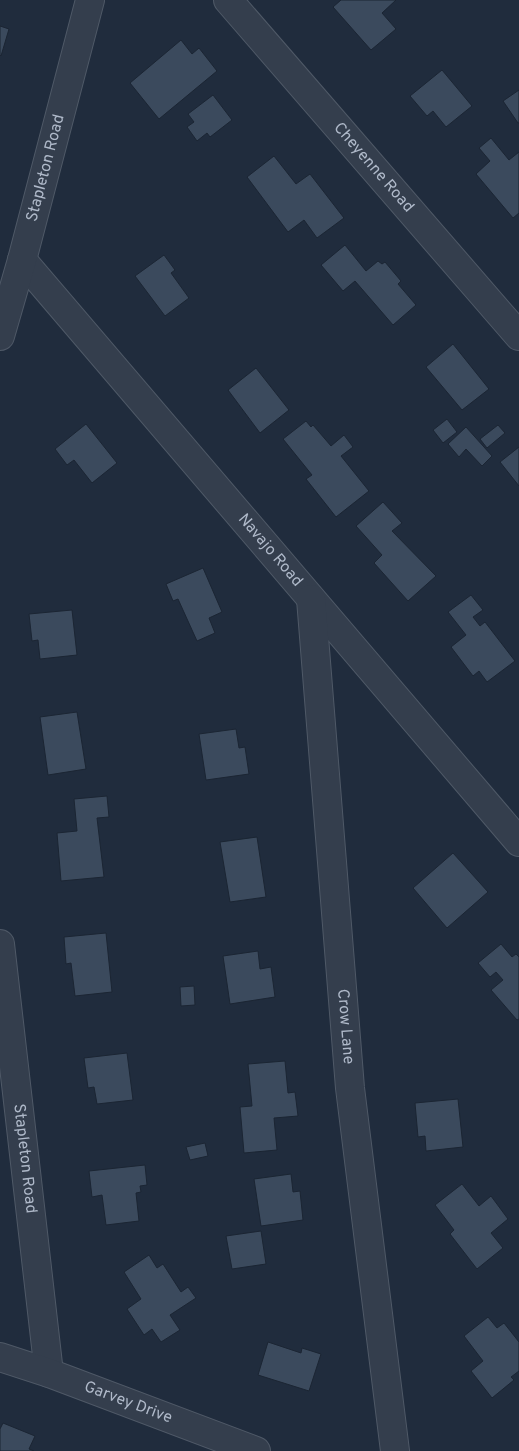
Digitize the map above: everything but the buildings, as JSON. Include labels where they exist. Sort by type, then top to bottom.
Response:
[{"type":"street","name":"Stapleton Road","points":[[0,336],[22,260],[90,0]]},
{"type":"street","name":"Cheyenne Road","points":[[228,0],[519,336]]},
{"type":"street","name":"Navajo Road","points":[[22,260],[519,842]]},
{"type":"street","name":"Crow Lane","points":[[311,599],[350,1088],[395,1451]]},
{"type":"street","name":"Stapleton Road","points":[[0,944],[49,1373]]},
{"type":"street","name":"Garvey Drive","points":[[0,1357],[49,1373],[256,1451]]}]
